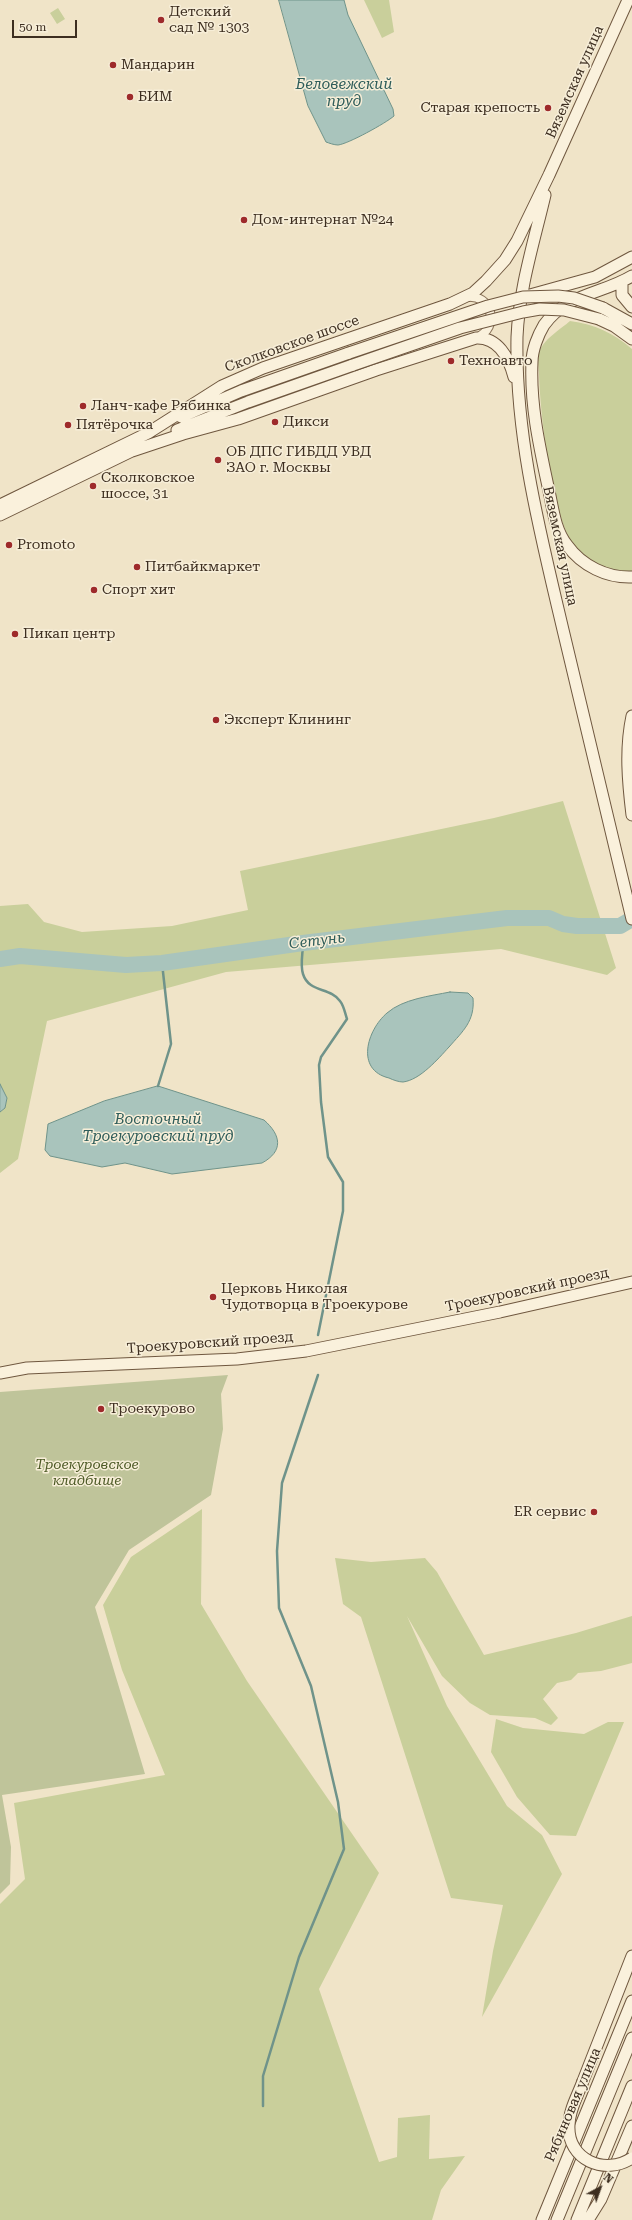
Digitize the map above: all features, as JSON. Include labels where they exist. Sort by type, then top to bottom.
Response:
[{"type":"main road","name":"Вяземская улица","points":[[469,295],[505,260],[550,175],[628,0]]},
{"type":"main road","name":"Вяземская улица","points":[[550,175],[522,292],[517,335],[517,391],[523,441],[545,554],[632,919]]},
{"type":"main road","points":[[148,433],[241,391],[488,306],[595,277],[632,257]]},
{"type":"main road","points":[[632,276],[622,282],[580,296],[555,312],[544,326],[536,343],[532,361],[532,387],[537,436],[560,534],[576,556],[586,564],[611,575],[632,577]]},
{"type":"main road","points":[[622,282],[622,295],[632,307]]},
{"type":"main road","name":"Сколковское шоссе","points":[[0,505],[148,433],[222,386],[256,371],[450,304],[469,295]]},
{"type":"main road","points":[[522,297],[558,296],[574,298],[603,308],[632,324]]},
{"type":"main road","points":[[0,515],[195,422],[460,328],[523,312],[559,309],[599,319],[614,326],[632,339]]},
{"type":"main road","points":[[132,451],[183,434],[238,419],[376,370],[476,338],[487,339],[504,353],[511,367],[517,391]]},
{"type":"main road","points":[[632,716],[629,731],[627,776],[632,815]]},
{"type":"main road","name":"Троекуровский проезд","points":[[0,1373],[27,1368],[242,1358],[306,1351],[500,1312],[632,1282]]},
{"type":"main road","points":[[632,1956],[572,2112],[569,2132],[577,2151],[593,2163],[613,2166],[632,2158]]},
{"type":"main road","name":"Рябиновая улица","points":[[542,2220],[632,2001]]},
{"type":"main road","points":[[557,2220],[632,2038]]},
{"type":"main road","points":[[577,2220],[632,2086]]},
{"type":"main road","points":[[588,2220],[601,2199],[632,2126]]},
{"type":"street","points":[[469,295],[479,298],[485,302],[491,312],[490,326],[483,335],[476,338]]},
{"type":"green space","points":[[364,0],[389,0],[394,32],[382,38]]},
{"type":"green space","points":[[58,8],[65,19],[57,24],[50,13]]},
{"type":"green space","points":[[570,321],[588,324],[603,330],[618,338],[632,349],[632,572],[604,567],[591,561],[579,552],[570,538],[562,519],[555,495],[545,441],[538,358],[544,344],[552,335]]},
{"type":"green space","points":[[563,801],[616,968],[607,975],[501,949],[226,972],[47,1021],[18,1159],[0,1173],[0,1112],[5,1108],[7,1098],[0,1084],[0,906],[28,904],[44,922],[82,932],[172,926],[248,910],[240,871],[494,818]]},
{"type":"green space","name":"Троекуровское кладбище","points":[[228,1375],[221,1394],[223,1429],[211,1495],[129,1550],[95,1607],[145,1774],[2,1795],[11,1847],[10,1884],[0,1894],[0,1392]]},
{"type":"green space","points":[[202,1509],[201,1604],[247,1681],[379,1873],[319,1989],[379,2162],[397,2157],[398,2118],[430,2115],[429,2159],[465,2156],[441,2190],[432,2220],[0,2220],[0,1904],[25,1879],[14,1803],[165,1775],[122,1670],[103,1605],[131,1557]]},
{"type":"green space","points":[[335,1558],[371,1562],[425,1558],[437,1572],[484,1655],[576,1633],[632,1616],[632,1663],[601,1671],[578,1673],[571,1680],[557,1683],[543,1699],[558,1718],[551,1725],[535,1718],[490,1715],[470,1703],[442,1676],[407,1616],[447,1706],[507,1806],[542,1835],[562,1874],[482,2017],[493,1951],[503,1905],[451,1898],[361,1617],[343,1604]]},
{"type":"green space","points":[[496,1719],[523,1728],[584,1734],[608,1722],[624,1722],[576,1836],[550,1835],[517,1797],[491,1752]]},
{"type":"water","name":"Беловежский пруд","points":[[279,0],[344,0],[348,15],[393,109],[394,116],[367,133],[343,144],[336,145],[326,142],[308,106]]},
{"type":"water","points":[[450,992],[468,993],[473,998],[470,1019],[459,1036],[440,1057],[416,1077],[403,1082],[378,1074],[372,1067],[368,1058],[368,1049],[374,1029],[380,1020],[393,1008],[401,1004]]},
{"type":"water","points":[[0,1084],[7,1098],[5,1108],[0,1112]]},
{"type":"water","name":"Восточный Троекуровский пруд","points":[[158,1086],[264,1120],[274,1131],[277,1137],[277,1148],[269,1158],[262,1163],[172,1174],[125,1163],[102,1167],[50,1156],[45,1150],[48,1124],[104,1101]]},
{"type":"waterway","name":"Сетунь","points":[[0,959],[20,956],[126,965],[162,963],[303,943],[507,918],[549,918],[563,924],[577,926],[620,926],[632,919]]},
{"type":"waterway","points":[[303,943],[302,967],[306,980],[315,987],[336,997],[340,1001],[347,1019],[321,1057],[319,1065],[321,1102],[328,1157],[343,1182],[343,1211],[318,1335]]},
{"type":"waterway","points":[[158,1086],[171,1044],[162,963]]},
{"type":"waterway","points":[[263,2106],[263,2076],[299,1957],[344,1849],[338,1802],[311,1686],[279,1608],[277,1551],[282,1483],[318,1375]]},
{"type":"place","name":"Детский сад № 1303","points":[[161,20]]},
{"type":"place","name":"Мандарин","points":[[113,65]]},
{"type":"place","name":"БИМ","points":[[130,97]]},
{"type":"place","name":"Старая крепость","points":[[548,108]]},
{"type":"place","name":"Дом-интернат №24","points":[[244,220]]},
{"type":"place","name":"Техноавто","points":[[451,361]]},
{"type":"place","name":"Ланч-кафе Рябинка","points":[[83,406]]},
{"type":"place","name":"Дикси","points":[[275,422]]},
{"type":"place","name":"Пятёрочка","points":[[68,425]]},
{"type":"place","name":"ОБ ДПС ГИБДД УВД ЗАО г. Москвы","points":[[218,460]]},
{"type":"place","name":"Сколковское шоссе, 31","points":[[93,486]]},
{"type":"place","name":"Promoto","points":[[9,545]]},
{"type":"place","name":"Питбайкмаркет","points":[[137,567]]},
{"type":"place","name":"Спорт хит","points":[[94,590]]},
{"type":"place","name":"Пикап центр","points":[[15,634]]},
{"type":"place","name":"Эксперт Клининг","points":[[216,720]]},
{"type":"place","name":"Церковь Николая Чудотворца в Троекурове","points":[[213,1297]]},
{"type":"place","name":"Троекурово","points":[[101,1409]]},
{"type":"place","name":"ER сервис","points":[[594,1512]]}]
